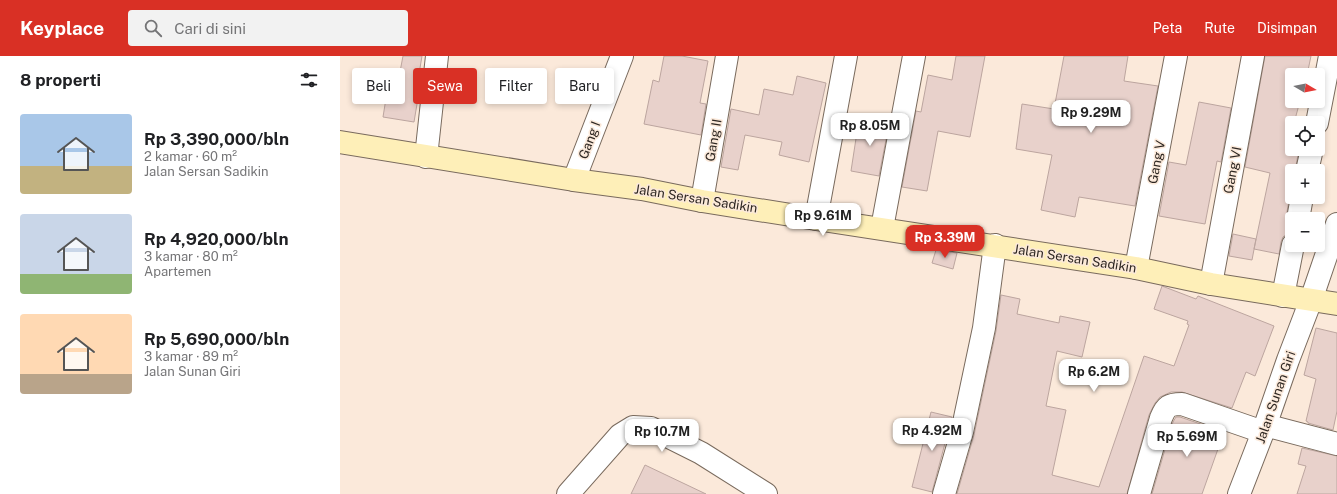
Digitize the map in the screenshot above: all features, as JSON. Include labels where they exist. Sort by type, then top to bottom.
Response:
[{"type":"main road","name":"Jalan Sersan Sadikin","points":[[340,142],[426,157],[642,189],[702,201],[816,219],[996,245],[1136,268],[1211,284],[1337,304]]},
{"type":"street","points":[[426,157],[438,56]]},
{"type":"street","name":"Gang I","points":[[574,180],[622,56]]},
{"type":"street","name":"Gang II","points":[[702,201],[727,56]]},
{"type":"street","points":[[816,219],[846,56]]},
{"type":"street","points":[[882,228],[914,56]]},
{"type":"street","name":"Gang V","points":[[1136,268],[1176,56]]},
{"type":"street","name":"Gang VI","points":[[1211,284],[1254,56]]},
{"type":"street","points":[[1318,116],[1330,56]]},
{"type":"street","name":"Jalan Sunan Giri","points":[[1239,494],[1311,300],[1337,224]]},
{"type":"street","points":[[944,494],[962,432],[984,328],[996,245]]},
{"type":"street","points":[[1282,296],[1291,252]]},
{"type":"street","points":[[1139,494],[1161,418],[1165,408],[1173,404],[1182,404],[1264,428],[1337,444]]},
{"type":"street","points":[[568,494],[620,435],[633,427],[651,428],[701,452],[766,494]]},
{"type":"building","points":[[403,56],[422,56],[420,68],[413,68],[413,104],[417,104],[414,122],[383,117],[385,104],[405,104],[405,68],[401,68]]},
{"type":"building","points":[[664,56],[682,56],[708,61],[700,103],[706,104],[701,135],[644,124],[653,80],[659,82]]},
{"type":"building","points":[[956,56],[985,56],[970,137],[938,131],[927,191],[902,187],[916,111],[921,112],[928,75],[952,80]]},
{"type":"building","points":[[1064,56],[1128,56],[1124,81],[1158,86],[1135,206],[1079,197],[1075,217],[1041,210],[1052,155],[1016,149],[1022,104],[1054,109]]},
{"type":"building","points":[[1265,56],[1311,56],[1308,68],[1285,68],[1285,108],[1298,108],[1296,116],[1285,116],[1285,156],[1298,156],[1296,164],[1285,164],[1285,204],[1288,204],[1287,212],[1285,212],[1285,236],[1281,242],[1279,254],[1254,249],[1270,173],[1245,167]]},
{"type":"building","points":[[797,76],[826,83],[809,162],[779,155],[782,142],[745,135],[738,170],[721,167],[731,109],[759,115],[764,89],[793,95]]},
{"type":"building","points":[[1199,102],[1231,108],[1221,162],[1217,161],[1205,224],[1159,216],[1169,162],[1186,165]]},
{"type":"building","points":[[859,119],[889,124],[879,176],[851,171]]},
{"type":"building","points":[[1233,234],[1256,239],[1252,260],[1229,256]]},
{"type":"building","points":[[936,250],[957,253],[953,269],[932,263]]},
{"type":"building","points":[[1162,286],[1196,299],[1198,296],[1274,326],[1255,376],[1246,372],[1232,408],[1182,392],[1171,392],[1160,397],[1149,415],[1127,494],[957,494],[974,435],[996,331],[1001,295],[1020,299],[1017,314],[1059,323],[1060,316],[1090,322],[1082,357],[1057,351],[1046,406],[1066,410],[1052,475],[1099,487],[1144,356],[1174,366],[1189,325],[1187,324],[1188,321],[1154,309]]},
{"type":"building","points":[[1316,328],[1337,333],[1337,411],[1333,430],[1308,423],[1306,421],[1316,379],[1304,375]]},
{"type":"building","points":[[931,412],[952,417],[932,492],[912,487]]},
{"type":"building","points":[[1176,417],[1224,432],[1202,494],[1152,494],[1173,422]]},
{"type":"building","points":[[1302,448],[1337,456],[1337,494],[1297,494],[1306,466],[1298,464]]},
{"type":"building","points":[[645,465],[706,494],[631,494]]}]
